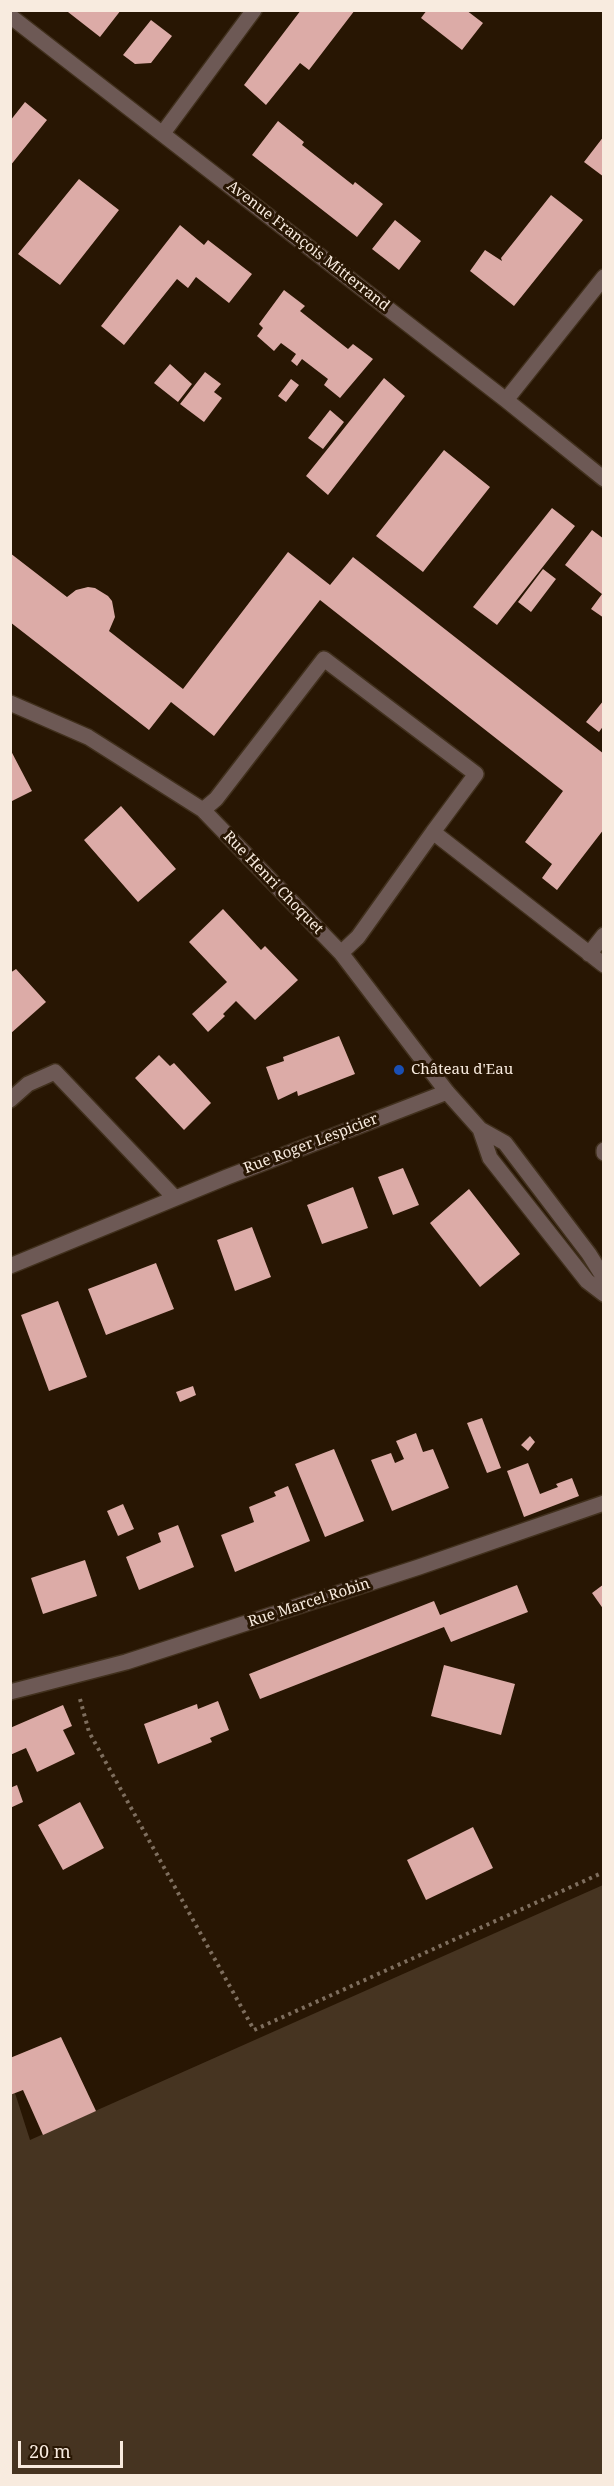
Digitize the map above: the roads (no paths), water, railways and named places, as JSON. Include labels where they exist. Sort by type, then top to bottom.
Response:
[{"type":"street","points":[[163,133],[254,10]]},
{"type":"street","name":"Avenue François Mitterrand","points":[[10,16],[506,400],[603,479]]},
{"type":"street","points":[[506,400],[603,277]]},
{"type":"street","points":[[203,810],[216,800],[324,659],[476,774],[358,937],[341,953]]},
{"type":"street","name":"Rue Henri Choquet","points":[[10,703],[88,737],[203,810],[341,953],[447,1092],[480,1128],[505,1143],[589,1254],[603,1278]]},
{"type":"street","points":[[433,832],[603,965]]},
{"type":"street","points":[[590,954],[603,935]]},
{"type":"street","points":[[10,1100],[28,1084],[56,1072],[175,1198]]},
{"type":"street","name":"Rue Roger Lespicier","points":[[10,1266],[175,1198],[447,1092]]},
{"type":"street","name":"Rue Henri Choquet","points":[[480,1128],[490,1158],[587,1281],[603,1294]]},
{"type":"street","name":"Rue Marcel Robin","points":[[10,1692],[126,1662],[407,1571],[603,1503]]},
{"type":"place","name":"Château d'Eau","points":[[399,1070]]}]
